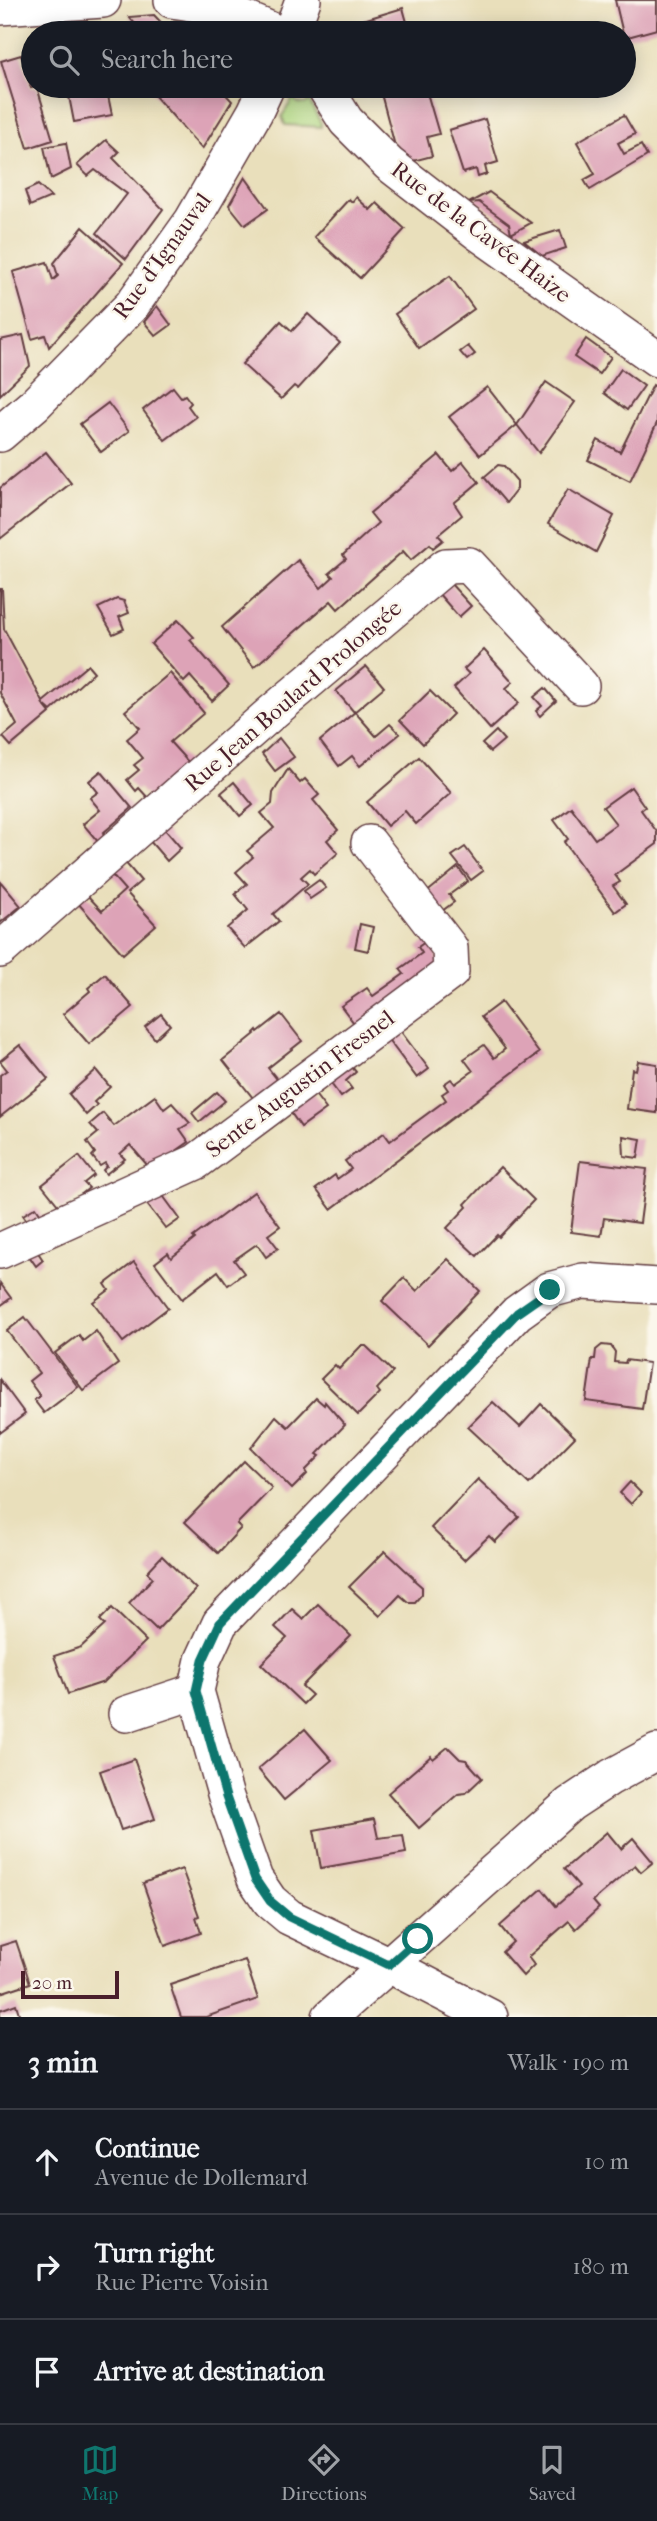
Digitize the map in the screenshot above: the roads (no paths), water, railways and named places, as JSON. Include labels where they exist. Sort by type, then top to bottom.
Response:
[{"type":"street","points":[[18,4],[103,0]]},
{"type":"street","points":[[172,0],[203,4],[252,21]]},
{"type":"street","points":[[295,21],[303,0]]},
{"type":"street","name":"Rue d'Ignauval","points":[[0,434],[36,404],[132,305],[192,221],[261,98]]},
{"type":"street","name":"Rue de la Cavée Haize","points":[[332,98],[346,121],[389,164],[477,232],[657,359]]},
{"type":"street","name":"Rue Jean Boulard Prolongée","points":[[0,950],[270,714],[446,566],[469,565],[581,686]]},
{"type":"street","name":"Sente Augustin Fresnel","points":[[0,1251],[196,1162],[451,972],[450,948],[369,842]]},
{"type":"street","points":[[490,2017],[289,1917],[270,1901],[251,1868],[226,1797],[196,1691],[203,1660],[220,1623],[517,1313],[550,1290],[583,1280],[657,1286]]},
{"type":"street","points":[[126,1714],[196,1691]]},
{"type":"street","points":[[330,2017],[570,1804],[611,1777],[657,1752]]}]
